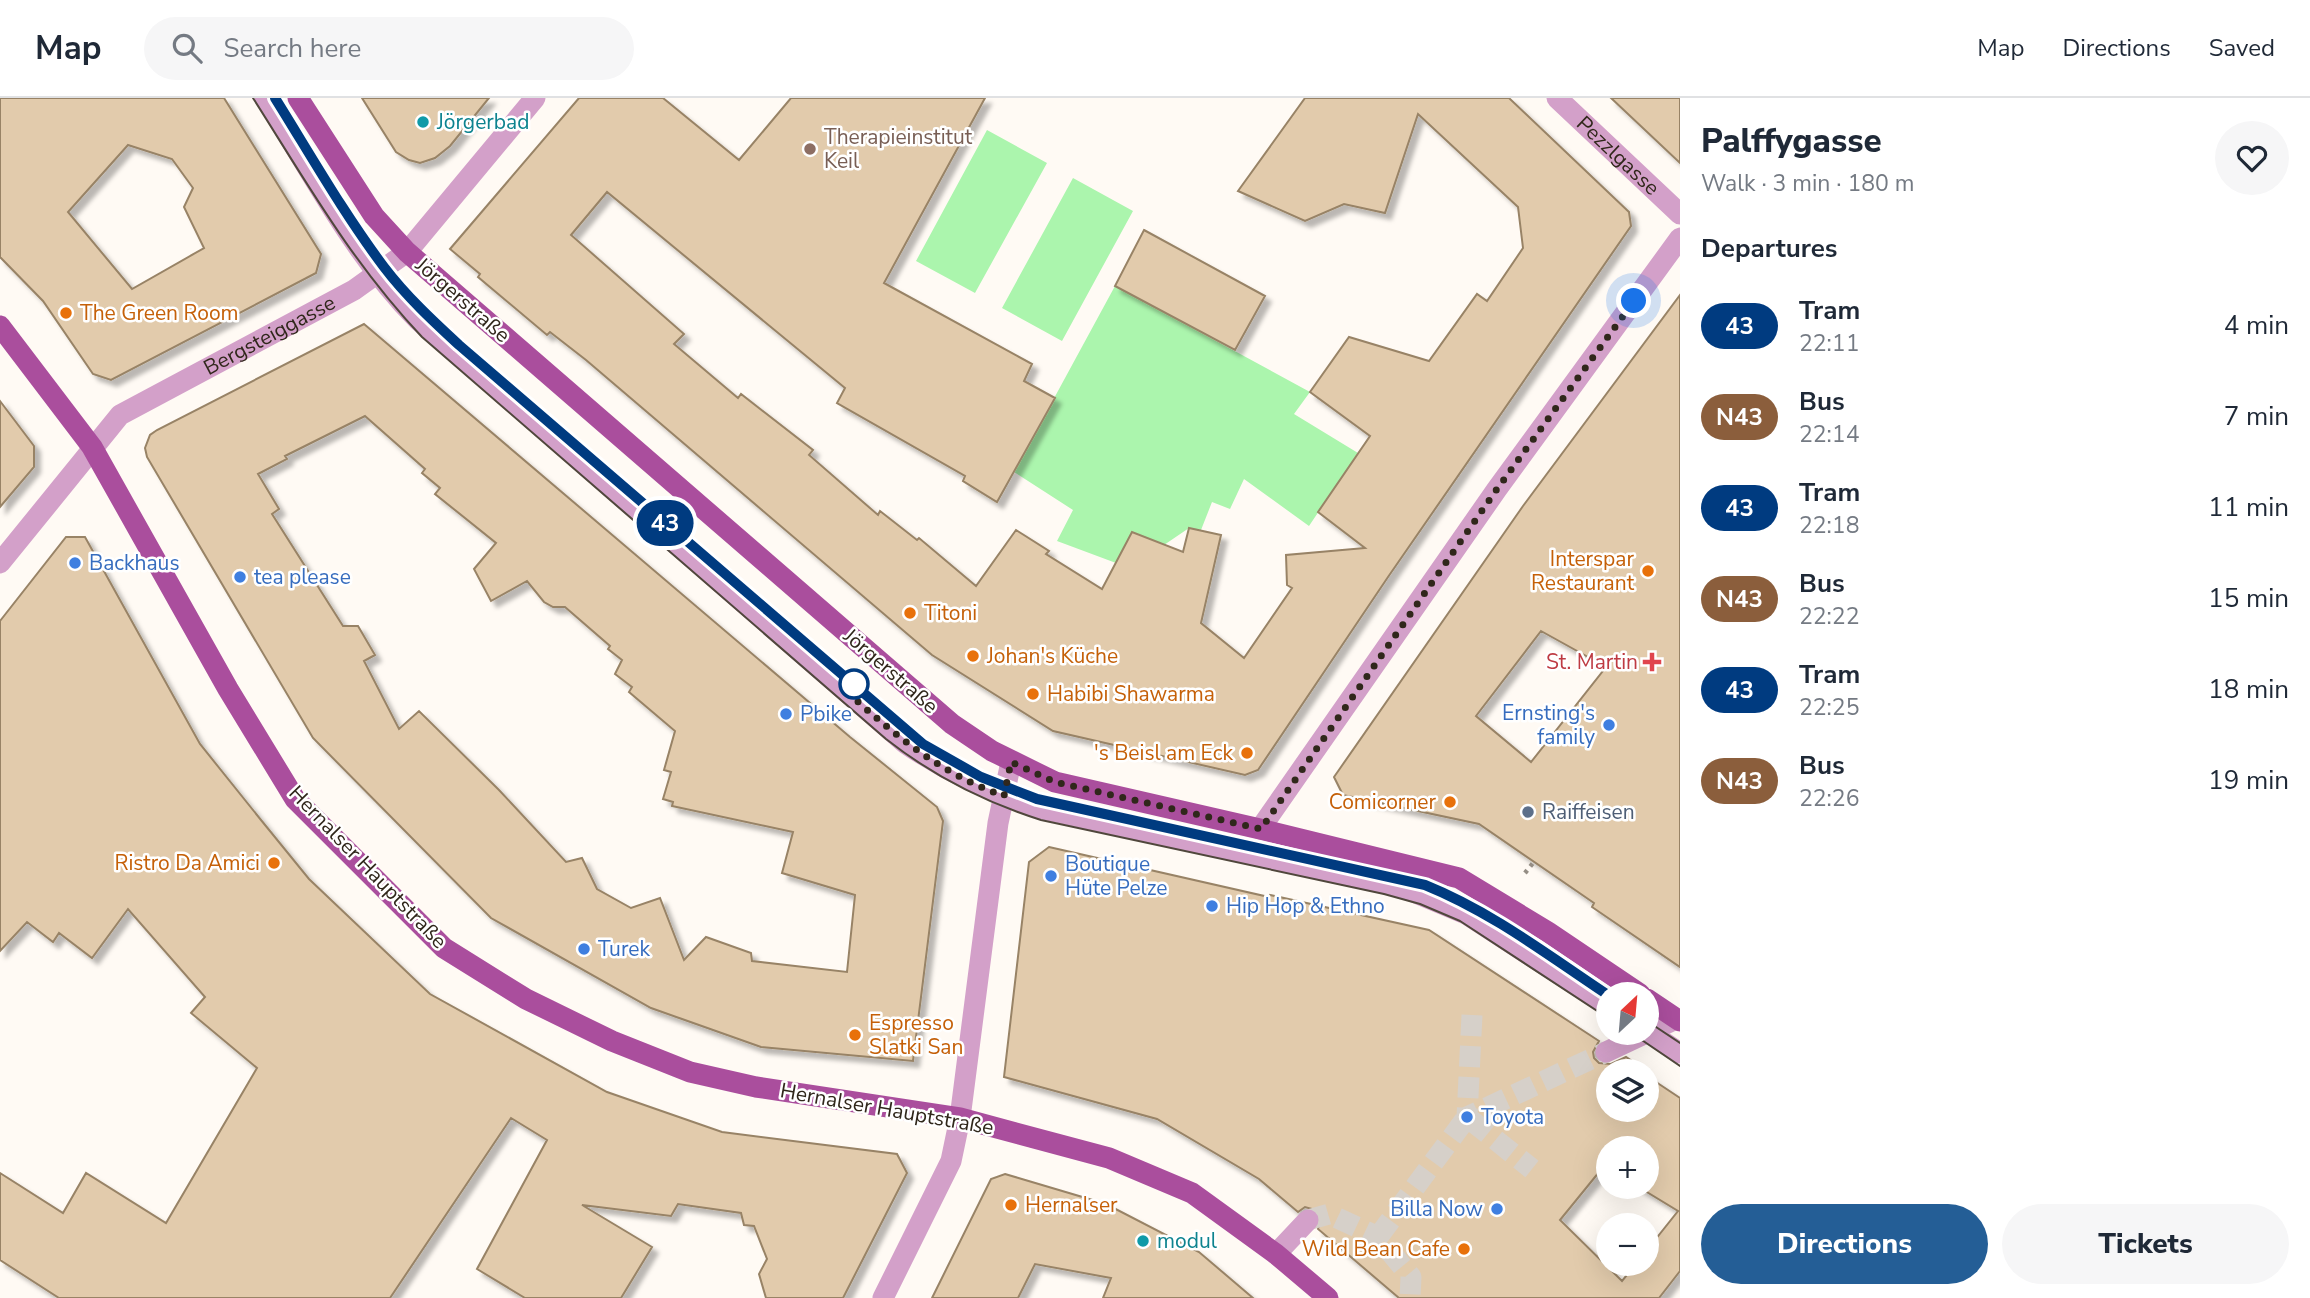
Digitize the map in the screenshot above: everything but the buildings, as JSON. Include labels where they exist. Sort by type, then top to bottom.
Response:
[{"type":"main road","name":"Jörgerstraße","points":[[298,98],[374,216],[407,252],[952,724],[974,740],[1011,762],[1055,782],[1459,878],[1548,932],[1622,982]]},
{"type":"main road","name":"Hernalser Hauptstraße","points":[[0,326],[92,447],[228,689],[295,799],[444,948],[526,999],[612,1041],[690,1072],[756,1087],[960,1118],[1109,1158],[1192,1193],[1276,1254],[1328,1298]]},
{"type":"main road","points":[[1659,1007],[1678,1020]]},
{"type":"street","points":[[265,98],[350,235],[403,304],[427,328],[905,743],[952,773],[1004,796],[1066,815],[1404,888],[1466,914],[1596,998]]},
{"type":"street","name":"Bergsteiggasse","points":[[0,563],[120,415],[354,290],[407,252],[535,98]]},
{"type":"street","name":"Pezzlgasse","points":[[1557,98],[1680,214]]},
{"type":"street","points":[[1261,829],[1497,489],[1680,238]]},
{"type":"street","points":[[883,1298],[951,1161],[960,1118],[998,823],[1011,762]]},
{"type":"street","points":[[1659,1028],[1678,1020]]},
{"type":"street","points":[[1659,1039],[1680,1053]]},
{"type":"street","points":[[1606,1052],[1621,1045]]},
{"type":"street","points":[[1276,1254],[1307,1220]]},
{"type":"path","points":[[1525,873],[1533,863]]},
{"type":"green space","points":[[987,130],[1047,163],[975,293],[916,261]]},
{"type":"green space","points":[[1073,178],[1133,211],[1062,341],[1002,308]]},
{"type":"green space","points":[[1115,286],[1310,392],[1294,414],[1358,453],[1309,526],[1244,479],[1230,509],[1212,502],[1201,530],[1189,528],[1164,545],[1116,563],[1057,541],[1073,510],[1014,472]]},
{"type":"tunnel","points":[[1472,1015],[1467,1117],[1606,1052]]},
{"type":"tunnel","points":[[1378,1237],[1467,1117],[1532,1169]]},
{"type":"tunnel","points":[[1308,1220],[1329,1214],[1378,1237],[1411,1277],[1410,1298]]},
{"type":"tram line","points":[[253,98],[352,251],[422,337],[886,739],[922,765],[979,796],[1041,820],[1420,904],[1460,921],[1596,1010]]},
{"type":"tram line","points":[[275,98],[369,247],[392,278],[420,308],[459,345],[924,744],[981,777],[1037,799],[1425,885],[1503,924],[1596,987]]},
{"type":"tram line","name":"43","points":[[275,98],[384,268],[426,314],[923,744],[981,777],[1037,799],[1425,885],[1488,916],[1596,987]]},
{"type":"tram line","points":[[1659,1029],[1680,1043]]},
{"type":"tram line","points":[[1649,1045],[1680,1066]]},
{"type":"place","name":"Jörgerbad","points":[[423,122]]},
{"type":"place","name":"Therapieinstitut Keil","points":[[810,149]]},
{"type":"place","name":"The Green Room","points":[[66,313]]},
{"type":"place","name":"Backhaus","points":[[75,563]]},
{"type":"place","name":"Interspar Restaurant","points":[[1648,571]]},
{"type":"place","name":"tea please","points":[[240,577]]},
{"type":"place","name":"Titoni","points":[[910,613]]},
{"type":"place","name":"Johan's Küche","points":[[973,656]]},
{"type":"place","name":"St. Martin","points":[[1652,662]]},
{"type":"place","name":"Habibi Shawarma","points":[[1033,694]]},
{"type":"place","name":"Pbike","points":[[786,714]]},
{"type":"place","name":"Ernsting's family","points":[[1609,725]]},
{"type":"place","name":"'s Beisl am Eck","points":[[1247,753]]},
{"type":"place","name":"Comicorner","points":[[1450,802]]},
{"type":"place","name":"Raiffeisen","points":[[1528,812]]},
{"type":"place","name":"Ristro Da Amici","points":[[274,863]]},
{"type":"place","name":"Boutique Hüte Pelze","points":[[1051,876]]},
{"type":"place","name":"Hip Hop & Ethno","points":[[1212,906]]},
{"type":"place","name":"Turek","points":[[584,949]]},
{"type":"place","name":"Espresso Slatki San","points":[[855,1035]]},
{"type":"place","name":"Toyota","points":[[1467,1117]]},
{"type":"place","name":"Hernalser","points":[[1011,1205]]},
{"type":"place","name":"Billa Now","points":[[1497,1209]]},
{"type":"place","name":"modul","points":[[1143,1241]]},
{"type":"place","name":"Wild Bean Cafe","points":[[1464,1249]]},
{"type":"route","points":[[854,684],[847,692],[905,743],[952,773],[984,789],[1004,796],[1011,762],[1055,782],[1261,829],[1497,489],[1634,301]]}]
